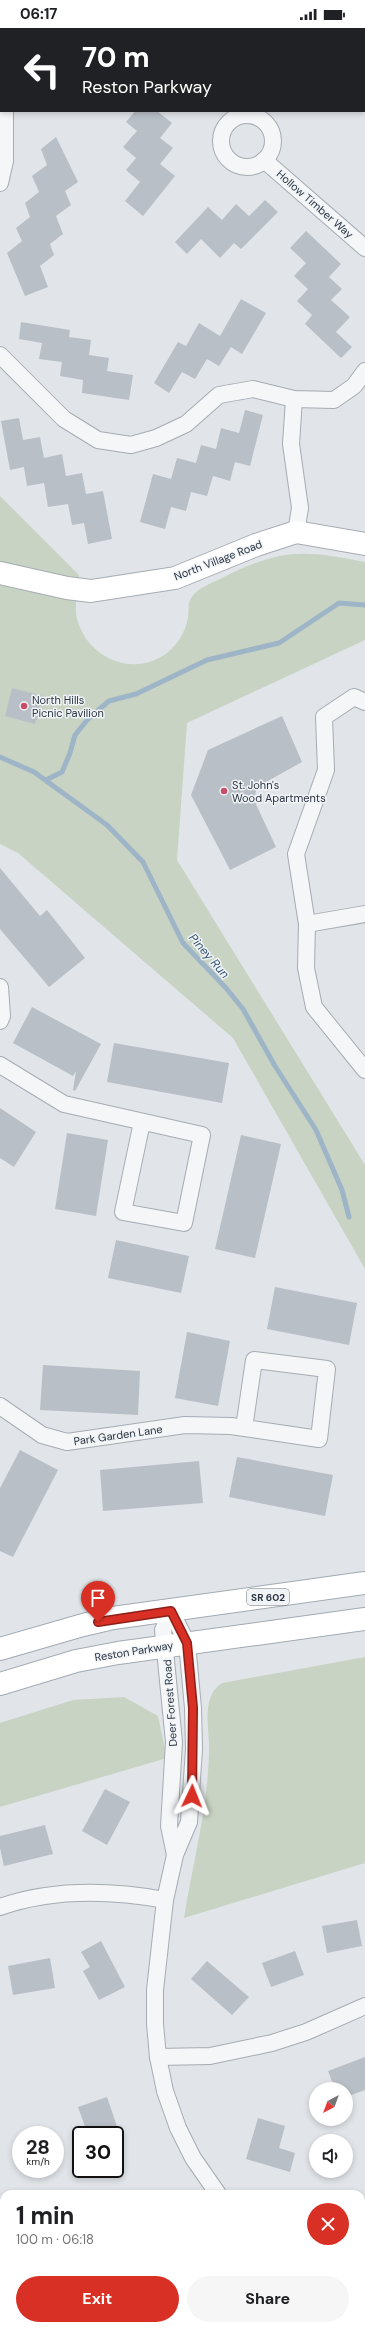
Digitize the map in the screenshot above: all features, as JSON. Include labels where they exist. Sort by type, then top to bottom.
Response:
[{"type":"main road","name":"North Village Road","points":[[0,573],[67,588],[91,591],[175,578],[256,544],[296,532],[365,544]]},
{"type":"main road","name":"SR 602","points":[[0,1649],[83,1625],[365,1583]]},
{"type":"main road","name":"Reston Parkway","points":[[0,1684],[76,1661],[165,1646],[365,1619]]},
{"type":"street","points":[[0,183],[6,161],[5,112]]},
{"type":"street","name":"Hollow Timber Way","points":[[264,160],[365,248]]},
{"type":"street","points":[[0,355],[64,419],[98,440],[131,445],[156,438],[186,424],[219,395],[253,389],[294,399],[334,400],[354,386],[365,371]]},
{"type":"street","points":[[294,399],[291,444],[300,508],[296,532]]},
{"type":"street","points":[[365,702],[354,697],[324,717],[326,770],[296,854],[307,924],[306,968],[314,1008],[365,1070]]},
{"type":"street","points":[[307,924],[365,914]]},
{"type":"street","points":[[0,987],[2,1016],[0,1021]]},
{"type":"street","points":[[0,1065],[64,1104],[202,1135],[184,1223],[124,1212],[142,1122]]},
{"type":"street","name":"Park Garden Lane","points":[[0,1406],[42,1435],[67,1442],[185,1425],[244,1428],[319,1439],[327,1369],[254,1360],[244,1428]]},
{"type":"street","name":"Deer Forest Road","points":[[171,1611],[187,1643],[193,1708],[192,1796],[188,1822],[175,1855],[165,1900],[155,1990],[155,2024],[158,2057],[165,2091],[178,2128],[193,2158],[215,2190]]},
{"type":"street","name":"Deer Forest Road","points":[[171,1611],[163,1630],[174,1742],[169,1826],[175,1855]]},
{"type":"street","points":[[0,1907],[45,1896],[75,1893],[108,1892],[165,1900]]},
{"type":"street","points":[[158,2057],[210,2056],[272,2043],[306,2032],[365,2006]]},
{"type":"green space","points":[[0,496],[79,575],[76,614],[80,628],[87,640],[96,650],[108,658],[120,662],[134,664],[147,662],[166,654],[171,650],[182,635],[187,624],[189,602],[196,592],[242,568],[260,561],[292,554],[324,555],[365,562],[365,640],[187,723],[177,860],[365,1165],[365,1269],[233,1038],[18,853],[0,844]]},
{"type":"green space","points":[[365,1657],[365,1863],[184,1918],[200,1835],[206,1793],[209,1751],[208,1705],[215,1689],[222,1683]]},
{"type":"green space","points":[[124,1697],[158,1716],[167,1758],[0,1807],[0,1723],[73,1700]]},
{"type":"building","points":[[134,112],[158,112],[172,123],[160,138],[173,148],[160,164],[175,176],[143,216],[125,201],[140,182],[126,170],[136,158],[123,147],[137,131],[126,122]]},
{"type":"building","points":[[56,137],[78,182],[65,191],[71,205],[56,216],[63,234],[50,244],[54,255],[40,266],[48,287],[25,296],[7,253],[22,241],[16,228],[30,217],[25,203],[39,192],[32,176],[47,165],[41,149]]},
{"type":"building","points":[[265,200],[278,212],[241,249],[234,243],[220,258],[201,239],[187,254],[175,242],[208,207],[222,220],[236,204],[249,216]]},
{"type":"building","points":[[306,231],[341,264],[329,277],[342,289],[331,300],[350,317],[336,332],[352,347],[341,358],[305,324],[312,315],[297,301],[308,289],[294,276],[306,263],[290,248]]},
{"type":"building","points":[[241,299],[266,313],[242,354],[231,347],[219,366],[207,359],[195,379],[182,372],[169,393],[154,383],[178,342],[186,346],[199,323],[220,336]]},
{"type":"building","points":[[21,322],[70,330],[69,337],[91,340],[89,355],[109,358],[107,371],[133,375],[129,400],[82,393],[83,380],[60,376],[62,362],[39,359],[42,343],[19,339]]},
{"type":"building","points":[[245,410],[263,415],[250,466],[235,462],[230,481],[213,476],[207,496],[191,492],[186,511],[171,507],[165,529],[140,522],[153,474],[171,479],[177,458],[196,463],[201,445],[216,449],[221,428],[239,433]]},
{"type":"building","points":[[19,418],[23,440],[40,437],[44,458],[62,454],[66,476],[82,473],[86,494],[103,491],[112,539],[88,544],[84,523],[72,525],[68,504],[48,507],[44,483],[27,486],[24,467],[10,470],[1,421]]},
{"type":"building","name":"North Hills Picnic Pavilion","points":[[12,688],[43,696],[35,724],[5,716]]},
{"type":"building","name":"St. John's Wood Apartments","points":[[282,716],[302,762],[257,787],[254,800],[276,847],[230,870],[191,795],[208,750]]},
{"type":"building","points":[[0,868],[40,916],[47,910],[85,958],[49,987],[0,929]]},
{"type":"building","points":[[32,1007],[101,1044],[75,1091],[73,1090],[76,1071],[73,1076],[13,1043]]},
{"type":"building","points":[[114,1043],[229,1063],[222,1103],[107,1082]]},
{"type":"building","points":[[0,1108],[36,1132],[14,1167],[0,1158]]},
{"type":"building","points":[[67,1133],[108,1140],[96,1216],[55,1209]]},
{"type":"building","points":[[241,1135],[281,1144],[255,1258],[215,1249]]},
{"type":"building","points":[[116,1240],[189,1256],[181,1293],[108,1278]]},
{"type":"building","points":[[275,1287],[357,1303],[349,1345],[267,1329]]},
{"type":"building","points":[[187,1332],[230,1341],[218,1406],[175,1398]]},
{"type":"building","points":[[43,1365],[140,1371],[138,1415],[40,1410]]},
{"type":"building","points":[[20,1450],[58,1470],[13,1557],[0,1551],[0,1488]]},
{"type":"building","points":[[237,1457],[333,1475],[325,1516],[229,1497]]},
{"type":"building","points":[[199,1461],[203,1503],[103,1511],[100,1470]]},
{"type":"building","points":[[105,1789],[130,1802],[107,1845],[82,1831]]},
{"type":"building","points":[[45,1825],[53,1854],[4,1866],[0,1848],[0,1836]]},
{"type":"building","points":[[357,1920],[362,1946],[327,1953],[322,1926]]},
{"type":"building","points":[[101,1941],[125,1987],[99,2000],[83,1971],[90,1967],[81,1952]]},
{"type":"building","points":[[295,1951],[304,1975],[271,1987],[262,1963]]},
{"type":"building","points":[[50,1958],[55,1988],[13,1995],[8,1966]]},
{"type":"building","points":[[207,1961],[249,1997],[232,2015],[191,1979]]},
{"type":"building","points":[[365,2057],[365,2090],[353,2094],[353,2082],[332,2082],[328,2071]]},
{"type":"building","points":[[107,2097],[117,2126],[85,2126],[78,2107]]},
{"type":"building","points":[[258,2118],[285,2126],[279,2148],[295,2153],[290,2172],[246,2159]]},
{"type":"waterway","points":[[46,780],[62,772],[70,753],[75,735],[88,719],[109,701],[136,694],[207,660],[279,643],[339,603],[365,605]]},
{"type":"waterway","name":"Piney Run","points":[[0,757],[34,772],[107,825],[143,862],[183,943],[226,988],[243,1009],[275,1066],[316,1130],[342,1190],[349,1217]]},
{"type":"place","name":"North Hills Picnic Pavilion","points":[[24,706]]},
{"type":"place","name":"St. John's Wood Apartments","points":[[224,791]]},
{"type":"route","points":[[98,1622],[113,1618],[171,1611],[187,1643],[190,1689],[193,1708],[194,1749],[192,1796]]}]
